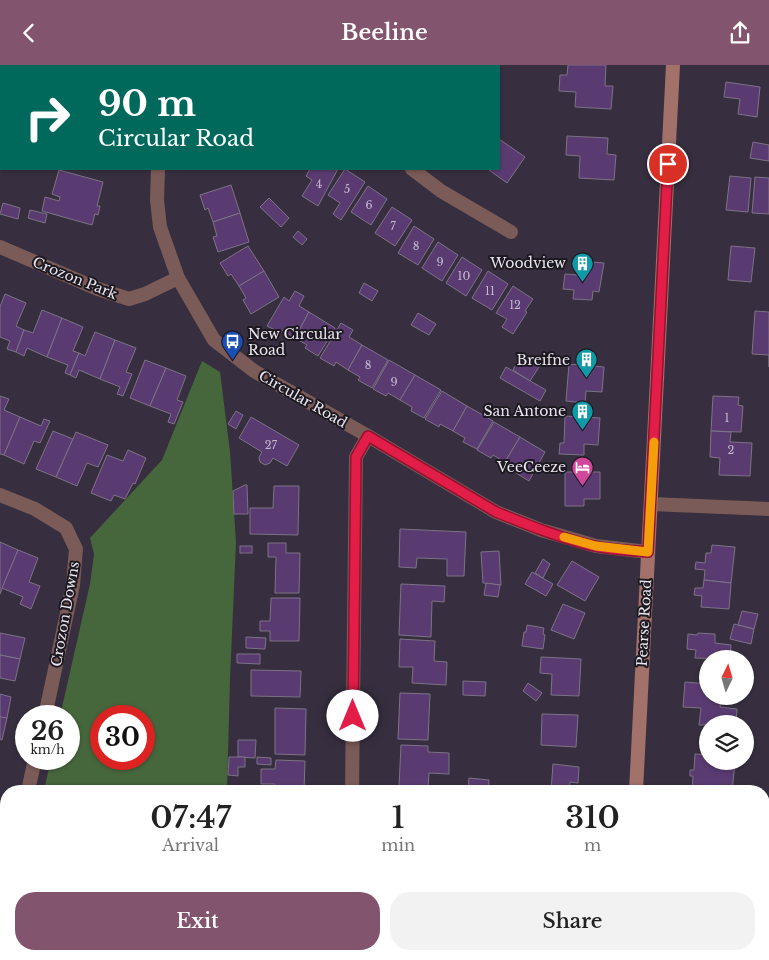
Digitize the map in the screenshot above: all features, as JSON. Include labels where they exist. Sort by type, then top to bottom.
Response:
[{"type":"main road","name":"Pearse Road","points":[[636,785],[673,65]]},
{"type":"street","name":"Circular Road","points":[[158,170],[157,200],[160,227],[178,278],[214,340],[254,371],[496,512],[541,530],[596,546],[648,552]]},
{"type":"street","points":[[413,170],[441,191],[511,232]]},
{"type":"street","name":"Crozon Park","points":[[0,247],[98,289],[129,299],[145,294],[178,278]]},
{"type":"street","points":[[352,785],[356,457],[368,436]]},
{"type":"street","name":"Crozon Downs","points":[[0,495],[35,509],[66,528],[76,549],[73,585],[47,705]]},
{"type":"street","points":[[651,504],[769,509]]},
{"type":"street","points":[[29,785],[33,770]]},
{"type":"green space","points":[[202,361],[220,372],[230,452],[236,542],[227,785],[45,785],[49,770],[80,770],[80,705],[62,705],[90,584],[94,554],[90,538],[162,460]]},
{"type":"building","points":[[568,65],[606,65],[605,86],[613,86],[611,109],[575,107],[576,92],[559,91],[560,75],[567,75]]},
{"type":"building","points":[[726,82],[760,87],[757,117],[738,114],[740,99],[724,97]]},
{"type":"building","points":[[567,136],[608,138],[607,154],[616,155],[614,180],[579,178],[580,156],[566,155]]},
{"type":"building","points":[[500,140],[525,157],[507,183],[489,170],[500,170]]},
{"type":"building","points":[[753,142],[769,145],[769,161],[750,158]]},
{"type":"building","points":[[59,170],[103,182],[97,206],[100,206],[98,215],[95,214],[92,225],[42,211],[45,197],[59,201],[60,197],[52,194]]},
{"type":"building","points":[[309,170],[337,170],[318,206],[302,196],[312,180],[306,176]]},
{"type":"building","points":[[344,170],[365,182],[341,220],[333,214],[340,203],[328,195]]},
{"type":"building","points":[[730,176],[751,178],[748,212],[726,210]]},
{"type":"building","points":[[755,177],[769,178],[769,214],[752,213]]},
{"type":"building","points":[[231,185],[240,213],[213,222],[208,208],[205,210],[200,195]]},
{"type":"building","points":[[368,186],[387,199],[371,225],[351,212]]},
{"type":"building","points":[[269,198],[289,218],[281,227],[260,207]]},
{"type":"building","points":[[3,203],[20,208],[18,219],[0,214]]},
{"type":"building","points":[[392,207],[412,220],[395,246],[375,233]]},
{"type":"building","points":[[30,210],[47,214],[45,223],[28,218]]},
{"type":"building","points":[[240,213],[249,242],[218,252],[213,237],[217,236],[213,222]]},
{"type":"building","points":[[414,226],[434,239],[418,265],[398,253]]},
{"type":"building","points":[[298,231],[307,239],[302,245],[293,237]]},
{"type":"building","points":[[438,242],[458,255],[442,281],[422,268]]},
{"type":"building","points":[[248,246],[264,271],[239,286],[231,274],[228,276],[220,263]]},
{"type":"building","points":[[731,246],[755,248],[751,282],[728,280]]},
{"type":"building","points":[[462,257],[482,270],[466,296],[446,283]]},
{"type":"building","name":"Woodview","points":[[580,261],[604,263],[599,292],[593,291],[592,300],[573,299],[574,290],[563,289],[565,274],[578,275]]},
{"type":"building","points":[[264,271],[279,297],[251,314],[243,300],[246,298],[239,286]]},
{"type":"building","points":[[488,271],[508,284],[492,310],[472,298]]},
{"type":"building","points":[[364,283],[378,291],[372,301],[359,293]]},
{"type":"building","points":[[513,286],[533,299],[513,334],[502,327],[507,319],[496,313]]},
{"type":"building","points":[[295,291],[304,296],[299,306],[309,312],[295,338],[282,330],[281,333],[267,326],[284,297],[289,301]]},
{"type":"building","points":[[5,294],[26,303],[16,326],[24,330],[16,352],[7,349],[10,341],[0,337],[0,307]]},
{"type":"building","points":[[42,310],[62,318],[47,357],[27,348],[24,356],[16,352],[24,330],[33,333]]},
{"type":"building","points":[[755,311],[769,312],[769,355],[752,354]]},
{"type":"building","points":[[309,312],[335,328],[318,356],[305,348],[307,345],[295,338]]},
{"type":"building","points":[[418,313],[436,324],[429,335],[411,325]]},
{"type":"building","points":[[62,318],[83,327],[73,351],[79,353],[70,375],[65,373],[68,365],[47,357]]},
{"type":"building","points":[[341,323],[353,330],[349,337],[362,345],[348,370],[336,362],[334,366],[320,358]]},
{"type":"building","points":[[95,332],[115,340],[100,379],[79,370],[76,378],[70,375],[79,353],[85,356]]},
{"type":"building","points":[[115,340],[136,348],[126,372],[132,374],[123,396],[117,394],[120,387],[100,379]]},
{"type":"building","points":[[362,345],[388,360],[372,388],[358,380],[360,377],[348,370]]},
{"type":"building","points":[[520,357],[539,367],[530,381],[513,370]]},
{"type":"building","points":[[145,360],[166,368],[150,406],[130,398]]},
{"type":"building","points":[[389,360],[415,375],[400,400],[388,393],[386,396],[373,389]]},
{"type":"building","name":"Breifne","points":[[569,364],[604,367],[602,392],[586,391],[585,403],[566,401]]},
{"type":"building","points":[[506,367],[546,390],[540,401],[500,378]]},
{"type":"building","points":[[166,368],[186,376],[177,400],[183,402],[174,424],[168,422],[171,414],[150,406]]},
{"type":"building","points":[[415,375],[441,390],[424,418],[411,411],[412,407],[400,400]]},
{"type":"building","points":[[442,391],[467,406],[453,431],[440,424],[439,427],[425,419]]},
{"type":"building","points":[[0,396],[9,399],[4,410],[20,417],[4,455],[0,454]]},
{"type":"building","points":[[713,396],[739,397],[738,405],[743,406],[741,432],[711,431]]},
{"type":"building","points":[[467,406],[493,421],[477,449],[463,442],[465,438],[453,431]]},
{"type":"building","points":[[236,411],[243,415],[236,429],[228,424]]},
{"type":"building","name":"San Antone","points":[[565,416],[600,418],[598,445],[584,444],[584,455],[559,454],[560,443],[564,443]]},
{"type":"building","points":[[20,417],[41,426],[44,419],[50,421],[40,443],[34,441],[24,464],[4,455]]},
{"type":"building","points":[[251,417],[299,445],[287,466],[273,458],[270,463],[265,465],[260,462],[259,457],[262,452],[239,438]]},
{"type":"building","points":[[494,422],[520,437],[505,462],[493,455],[491,458],[477,450]]},
{"type":"building","points":[[53,431],[73,439],[56,477],[36,469]]},
{"type":"building","points":[[711,431],[731,432],[730,442],[752,443],[750,476],[719,475],[720,458],[710,457]]},
{"type":"building","points":[[76,432],[108,445],[98,467],[87,463],[77,486],[56,477]]},
{"type":"building","points":[[520,437],[545,452],[529,481],[516,473],[517,470],[505,462]]},
{"type":"building","points":[[128,450],[146,458],[135,484],[133,483],[125,499],[114,495],[111,501],[91,493],[107,455],[123,461]]},
{"type":"building","name":"VeeCeeze","points":[[565,472],[600,472],[600,499],[584,499],[584,506],[565,506]]},
{"type":"building","points":[[247,485],[248,514],[234,514],[233,491]]},
{"type":"building","points":[[274,486],[299,486],[298,535],[250,534],[250,508],[273,508]]},
{"type":"building","points":[[400,529],[466,532],[464,576],[447,576],[447,559],[417,558],[416,568],[399,567]]},
{"type":"building","points":[[0,542],[18,550],[0,594]]},
{"type":"building","points":[[268,543],[286,543],[286,553],[300,553],[299,593],[275,593],[276,557],[268,557]]},
{"type":"building","points":[[712,545],[735,547],[731,583],[704,580],[705,570],[695,569],[696,562],[705,563],[706,553],[711,553]]},
{"type":"building","points":[[240,546],[252,546],[252,553],[240,553]]},
{"type":"building","points":[[18,550],[38,558],[29,582],[40,586],[31,609],[20,604],[23,597],[2,588]]},
{"type":"building","points":[[499,551],[501,585],[483,583],[481,552]]},
{"type":"building","points":[[543,559],[550,564],[543,578],[535,573]]},
{"type":"building","points":[[572,561],[599,577],[585,601],[557,585]]},
{"type":"building","points":[[532,572],[553,584],[546,596],[525,584]]},
{"type":"building","points":[[704,580],[731,583],[729,609],[701,607],[702,596],[694,595],[695,588],[703,588]]},
{"type":"building","points":[[486,583],[500,585],[498,597],[484,595]]},
{"type":"building","points":[[401,584],[445,586],[444,602],[432,601],[431,637],[399,635]]},
{"type":"building","points":[[271,598],[300,598],[299,641],[270,641],[270,631],[260,631],[260,621],[270,621]]},
{"type":"building","points":[[563,604],[585,613],[574,639],[551,630]]},
{"type":"building","points":[[742,611],[758,614],[754,629],[738,625]]},
{"type":"building","points":[[734,624],[754,629],[751,644],[730,639]]},
{"type":"building","points":[[527,625],[544,628],[543,649],[522,646]]},
{"type":"building","points":[[0,633],[25,638],[20,659],[0,655]]},
{"type":"building","points":[[698,633],[715,634],[715,643],[731,645],[731,650],[699,650],[699,658],[695,658],[696,650],[687,649],[688,634],[697,635]]},
{"type":"building","points":[[246,637],[266,638],[265,649],[246,648]]},
{"type":"building","points":[[400,639],[435,641],[434,661],[447,662],[446,685],[412,683],[413,667],[399,667]]},
{"type":"building","points":[[237,654],[260,654],[260,664],[237,663]]},
{"type":"building","points":[[0,655],[20,659],[15,681],[0,678]]},
{"type":"building","points":[[541,657],[581,659],[579,696],[551,695],[552,674],[540,673]]},
{"type":"building","points":[[251,670],[301,671],[300,697],[251,696]]},
{"type":"building","points":[[463,681],[486,682],[485,696],[463,695]]},
{"type":"building","points":[[685,682],[699,683],[699,705],[720,705],[720,707],[737,709],[737,715],[700,715],[701,708],[683,707]]},
{"type":"building","points":[[528,683],[542,693],[536,701],[523,691]]},
{"type":"building","points":[[400,693],[430,694],[428,740],[398,739]]},
{"type":"building","points":[[0,694],[11,697],[7,718],[0,717]]},
{"type":"building","points":[[275,708],[306,709],[305,755],[275,754]]},
{"type":"building","points":[[542,714],[578,715],[576,747],[541,745]]},
{"type":"building","points":[[0,717],[7,718],[2,740],[0,739]]},
{"type":"building","points":[[238,740],[256,740],[255,758],[238,757]]},
{"type":"building","points":[[401,745],[428,746],[428,752],[449,753],[449,774],[429,773],[428,785],[399,785]]},
{"type":"building","points":[[695,754],[699,754],[699,770],[734,770],[733,785],[692,785],[693,776],[690,776],[690,770],[694,770]]},
{"type":"building","points":[[229,757],[245,757],[245,767],[238,767],[238,776],[228,775]]},
{"type":"building","points":[[257,757],[271,758],[271,765],[257,764]]},
{"type":"building","points":[[276,760],[305,761],[304,785],[261,784],[261,769],[275,769]]},
{"type":"building","points":[[553,764],[579,767],[578,783],[570,782],[570,785],[551,785]]},
{"type":"building","points":[[469,778],[489,780],[489,785],[468,785]]},
{"type":"slow traffic","points":[[564,537],[596,546],[648,552],[654,442]]},
{"type":"place","name":"Woodview","points":[[582,282]]},
{"type":"place","name":"New Circular Road","points":[[232,361]]},
{"type":"place","name":"Breifne","points":[[586,379]]},
{"type":"place","name":"San Antone","points":[[582,430]]},
{"type":"place","name":"VeeCeeze","points":[[582,486]]},
{"type":"route","points":[[353,716],[356,457],[368,436],[496,512],[541,530],[596,546],[648,552],[668,164]]}]
